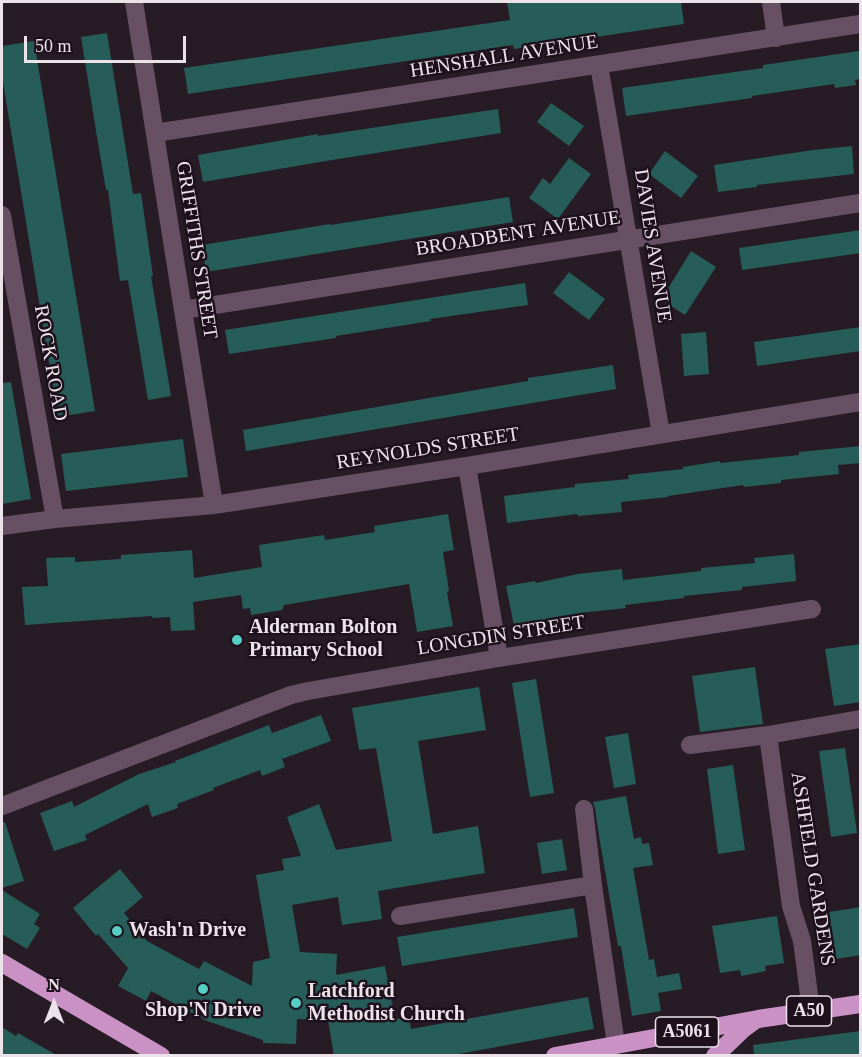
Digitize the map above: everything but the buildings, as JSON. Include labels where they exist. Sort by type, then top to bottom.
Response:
[{"type":"highway","points":[[2,963],[161,1056]]},
{"type":"highway","name":"A50","points":[[715,1056],[742,1029],[758,1019],[861,1004]]},
{"type":"highway","name":"A5061","points":[[555,1056],[758,1019]]},
{"type":"street","name":"GRIFFITHS STREET","points":[[134,2],[214,505]]},
{"type":"street","points":[[771,2],[777,38]]},
{"type":"street","name":"HENSHALL AVENUE","points":[[155,134],[861,24]]},
{"type":"street","name":"DAVIES AVENUE","points":[[599,66],[661,434]]},
{"type":"street","name":"BROADBENT AVENUE","points":[[183,310],[861,202]]},
{"type":"street","name":"ROCK ROAD","points":[[2,215],[55,519]]},
{"type":"street","name":"REYNOLDS STREET","points":[[2,526],[214,505],[861,402]]},
{"type":"street","points":[[467,466],[499,658]]},
{"type":"street","name":"LONGDIN STREET","points":[[2,806],[291,695],[499,658],[812,609]]},
{"type":"street","points":[[690,745],[768,735],[861,719]]},
{"type":"street","name":"ASHFIELD GARDENS","points":[[768,735],[791,906],[802,941],[811,1011]]},
{"type":"street","points":[[584,809],[616,1045]]},
{"type":"street","points":[[400,916],[593,885]]},
{"type":"place","name":"Alderman Bolton Primary School","points":[[237,640]]},
{"type":"place","name":"Wash'n Drive","points":[[117,931]]},
{"type":"place","name":"Shop'N Drive","points":[[203,989]]},
{"type":"place","name":"Latchford Methodist Church","points":[[296,1003]]}]
